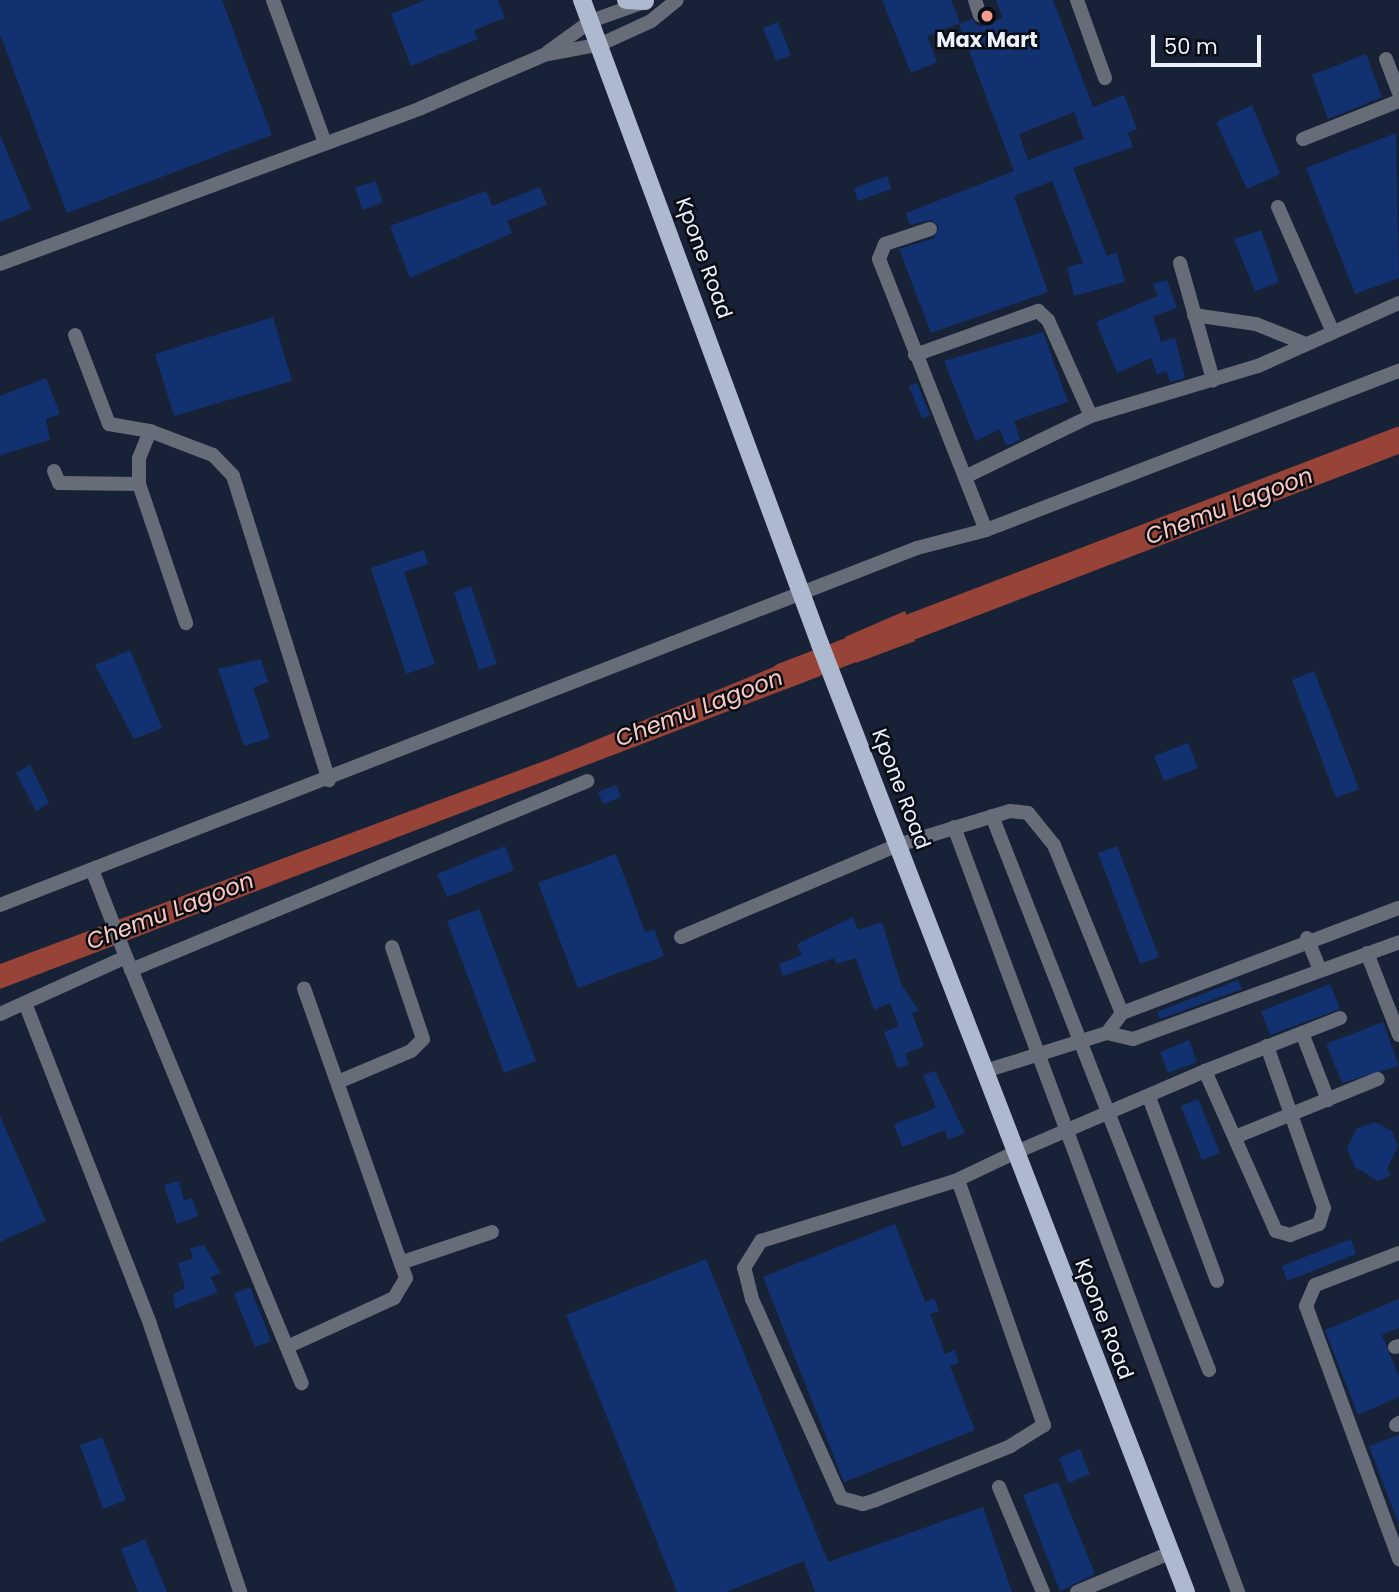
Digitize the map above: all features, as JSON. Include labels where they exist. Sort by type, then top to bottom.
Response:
[{"type":"main road","name":"Kpone Road","points":[[582,0],[601,44],[820,644],[1185,1592]]},
{"type":"main road","points":[[626,0],[647,1]]},
{"type":"street","points":[[273,0],[325,144]]},
{"type":"street","points":[[0,264],[325,144],[544,55],[601,44],[651,21],[677,0]]},
{"type":"street","points":[[975,0],[980,15]]},
{"type":"street","points":[[1077,0],[1105,78]]},
{"type":"street","points":[[544,55],[591,21],[647,1]]},
{"type":"street","points":[[1387,60],[1399,93]]},
{"type":"street","points":[[1303,139],[1399,102]]},
{"type":"street","points":[[1278,207],[1333,332]]},
{"type":"street","points":[[930,229],[885,244],[879,259],[986,530]]},
{"type":"street","points":[[1180,263],[1213,380]]},
{"type":"street","points":[[965,477],[1091,416],[1213,380],[1399,303]]},
{"type":"street","points":[[915,355],[1038,310],[1053,329],[1091,416]]},
{"type":"street","points":[[1194,315],[1256,324],[1303,343]]},
{"type":"street","points":[[75,335],[105,421],[150,431],[213,455],[233,476],[329,780]]},
{"type":"street","points":[[0,905],[93,872],[918,548],[986,530],[1399,371]]},
{"type":"street","points":[[150,431],[139,458],[139,485],[186,623]]},
{"type":"street","points":[[54,471],[60,483],[139,485]]},
{"type":"street","points":[[0,1014],[587,780]]},
{"type":"street","points":[[681,937],[898,845],[992,816],[1028,813],[1043,824],[1122,1013]]},
{"type":"street","points":[[992,816],[1209,1370]]},
{"type":"street","points":[[954,827],[1238,1592]]},
{"type":"street","points":[[93,872],[302,1384]]},
{"type":"street","points":[[1107,1033],[1122,1013],[1307,938],[1399,908]]},
{"type":"street","points":[[1307,938],[1320,970]]},
{"type":"street","points":[[985,1071],[1107,1033],[1133,1039],[1399,942]]},
{"type":"street","points":[[338,1082],[411,1051],[423,1039],[392,947]]},
{"type":"street","points":[[1367,953],[1399,1035]]},
{"type":"street","points":[[287,1347],[394,1298],[406,1278],[403,1262],[304,988]]},
{"type":"street","points":[[25,1003],[150,1324],[240,1592]]},
{"type":"street","points":[[958,1180],[1044,1425],[1011,1447],[876,1500],[863,1504],[841,1498],[752,1299],[748,1256],[783,1231],[958,1180],[1016,1152],[1067,1135],[1205,1071],[1340,1018]]},
{"type":"street","points":[[1302,1033],[1328,1100]]},
{"type":"street","points":[[1205,1071],[1276,1231],[1290,1235],[1320,1224],[1324,1208],[1267,1046]]},
{"type":"street","points":[[1234,1137],[1378,1079]]},
{"type":"street","points":[[1149,1097],[1217,1280]]},
{"type":"street","points":[[403,1262],[492,1232]]},
{"type":"street","points":[[1399,1253],[1315,1285],[1306,1306],[1399,1559]]},
{"type":"street","points":[[999,1487],[1043,1592]]},
{"type":"street","points":[[1077,1592],[1170,1553]]},
{"type":"water","points":[[905,611],[915,641],[856,663],[845,637]]},
{"type":"water","points":[[810,652],[820,676],[0,989],[0,964],[552,758]]},
{"type":"building","points":[[0,0],[222,0],[272,135],[67,213],[0,34]]},
{"type":"building","points":[[425,0],[498,0],[505,18],[474,30],[478,39],[411,66],[391,14]]},
{"type":"building","points":[[882,0],[951,0],[960,23],[927,36],[937,62],[911,73]]},
{"type":"building","points":[[996,0],[1053,0],[1093,107],[1124,95],[1137,129],[1128,133],[1133,147],[1073,168],[1107,256],[1117,253],[1125,282],[1074,296],[1067,267],[1083,263],[1052,181],[1014,196],[1048,292],[931,333],[899,249],[934,238],[939,227],[931,220],[910,225],[906,213],[1014,171],[959,24],[972,19],[979,27],[1003,18]],"holes":[[[1074,112],[1084,139],[1028,160],[1019,134]]]},
{"type":"building","points":[[778,22],[791,55],[776,61],[763,28]]},
{"type":"building","points":[[1366,54],[1382,97],[1328,119],[1312,75]]},
{"type":"building","points":[[1252,105],[1280,174],[1247,189],[1216,122]]},
{"type":"building","points":[[1396,133],[1399,278],[1355,294],[1306,168]]},
{"type":"building","points":[[0,135],[31,209],[0,222]]},
{"type":"building","points":[[887,176],[891,189],[858,201],[854,188]]},
{"type":"building","points":[[375,181],[383,202],[363,210],[355,188]]},
{"type":"building","points":[[540,187],[547,205],[507,221],[512,233],[410,278],[390,226],[486,191],[492,206]]},
{"type":"building","points":[[1261,230],[1279,282],[1255,291],[1234,239]]},
{"type":"building","points":[[1167,280],[1177,308],[1153,316],[1161,342],[1175,337],[1185,378],[1170,382],[1166,371],[1157,375],[1151,358],[1117,373],[1096,322],[1158,296],[1153,284]]},
{"type":"building","points":[[273,317],[292,381],[174,416],[155,354]]},
{"type":"building","points":[[1043,332],[1068,402],[1014,421],[1020,440],[1006,446],[1000,429],[976,441],[944,361]]},
{"type":"building","points":[[46,378],[60,414],[46,419],[50,440],[0,455],[0,396]]},
{"type":"building","points":[[917,383],[930,415],[922,419],[909,386]]},
{"type":"building","points":[[424,550],[428,564],[404,572],[435,664],[406,674],[371,568]]},
{"type":"building","points":[[471,586],[497,664],[479,670],[454,592]]},
{"type":"building","points":[[130,650],[162,728],[134,739],[95,665]]},
{"type":"building","points":[[261,659],[268,682],[253,688],[270,738],[244,746],[218,669]]},
{"type":"building","points":[[1314,671],[1359,789],[1336,798],[1292,680]]},
{"type":"building","points":[[1188,743],[1198,768],[1164,781],[1154,756]]},
{"type":"building","points":[[30,765],[49,803],[36,811],[16,773]]},
{"type":"building","points":[[616,785],[621,797],[603,804],[598,792]]},
{"type":"building","points":[[505,846],[514,870],[447,897],[437,874]]},
{"type":"building","points":[[1117,846],[1159,957],[1140,964],[1098,853]]},
{"type":"building","points":[[616,854],[645,932],[654,929],[664,956],[578,988],[538,883]]},
{"type":"building","points":[[479,909],[536,1061],[504,1073],[447,921]]},
{"type":"building","points":[[853,917],[858,930],[882,922],[901,984],[919,1011],[912,1013],[924,1046],[905,1054],[909,1064],[898,1069],[884,1032],[899,1026],[890,1003],[874,1010],[856,958],[836,964],[834,958],[783,976],[779,964],[802,955],[797,944]]},
{"type":"building","points":[[1238,980],[1242,989],[1160,1019],[1157,1012]]},
{"type":"building","points":[[1330,984],[1340,1009],[1270,1035],[1261,1011]]},
{"type":"building","points":[[1383,1022],[1399,1066],[1342,1083],[1326,1044]]},
{"type":"building","points":[[1189,1040],[1197,1062],[1168,1073],[1160,1052]]},
{"type":"building","points":[[935,1071],[965,1133],[948,1140],[945,1130],[902,1147],[894,1124],[936,1108],[923,1075]]},
{"type":"building","points":[[1198,1099],[1220,1153],[1202,1160],[1181,1106]]},
{"type":"building","points":[[0,1116],[46,1221],[0,1242]]},
{"type":"building","points":[[1375,1122],[1392,1131],[1398,1146],[1387,1169],[1391,1175],[1378,1181],[1355,1167],[1347,1149],[1356,1129]]},
{"type":"building","points":[[179,1181],[184,1200],[192,1198],[198,1216],[177,1224],[164,1185]]},
{"type":"building","points":[[895,1224],[925,1302],[934,1298],[939,1311],[930,1314],[945,1354],[955,1350],[959,1363],[950,1366],[975,1430],[844,1482],[763,1277]]},
{"type":"building","points":[[1351,1239],[1356,1254],[1287,1281],[1282,1266]]},
{"type":"building","points":[[204,1245],[221,1273],[210,1277],[218,1292],[175,1309],[173,1294],[185,1288],[178,1263],[193,1259],[190,1248]]},
{"type":"building","points":[[706,1259],[828,1562],[983,1507],[1012,1592],[815,1592],[804,1561],[726,1592],[677,1592],[566,1315]]},
{"type":"building","points":[[250,1287],[271,1341],[255,1347],[234,1294]]},
{"type":"building","points":[[1399,1299],[1399,1328],[1382,1335],[1399,1376],[1399,1397],[1358,1415],[1325,1330]]},
{"type":"building","points":[[1399,1435],[1399,1521],[1398,1522],[1369,1446]]},
{"type":"building","points":[[102,1437],[126,1500],[103,1509],[80,1445]]},
{"type":"building","points":[[1080,1449],[1090,1474],[1069,1483],[1059,1458]]},
{"type":"building","points":[[1058,1482],[1095,1574],[1060,1591],[1023,1495]]},
{"type":"building","points":[[145,1539],[167,1592],[138,1592],[121,1549]]},
{"type":"waterway","name":"Chemu Lagoon","points":[[783,676],[1399,440]]},
{"type":"place","name":"Max Mart","points":[[987,16]]}]
